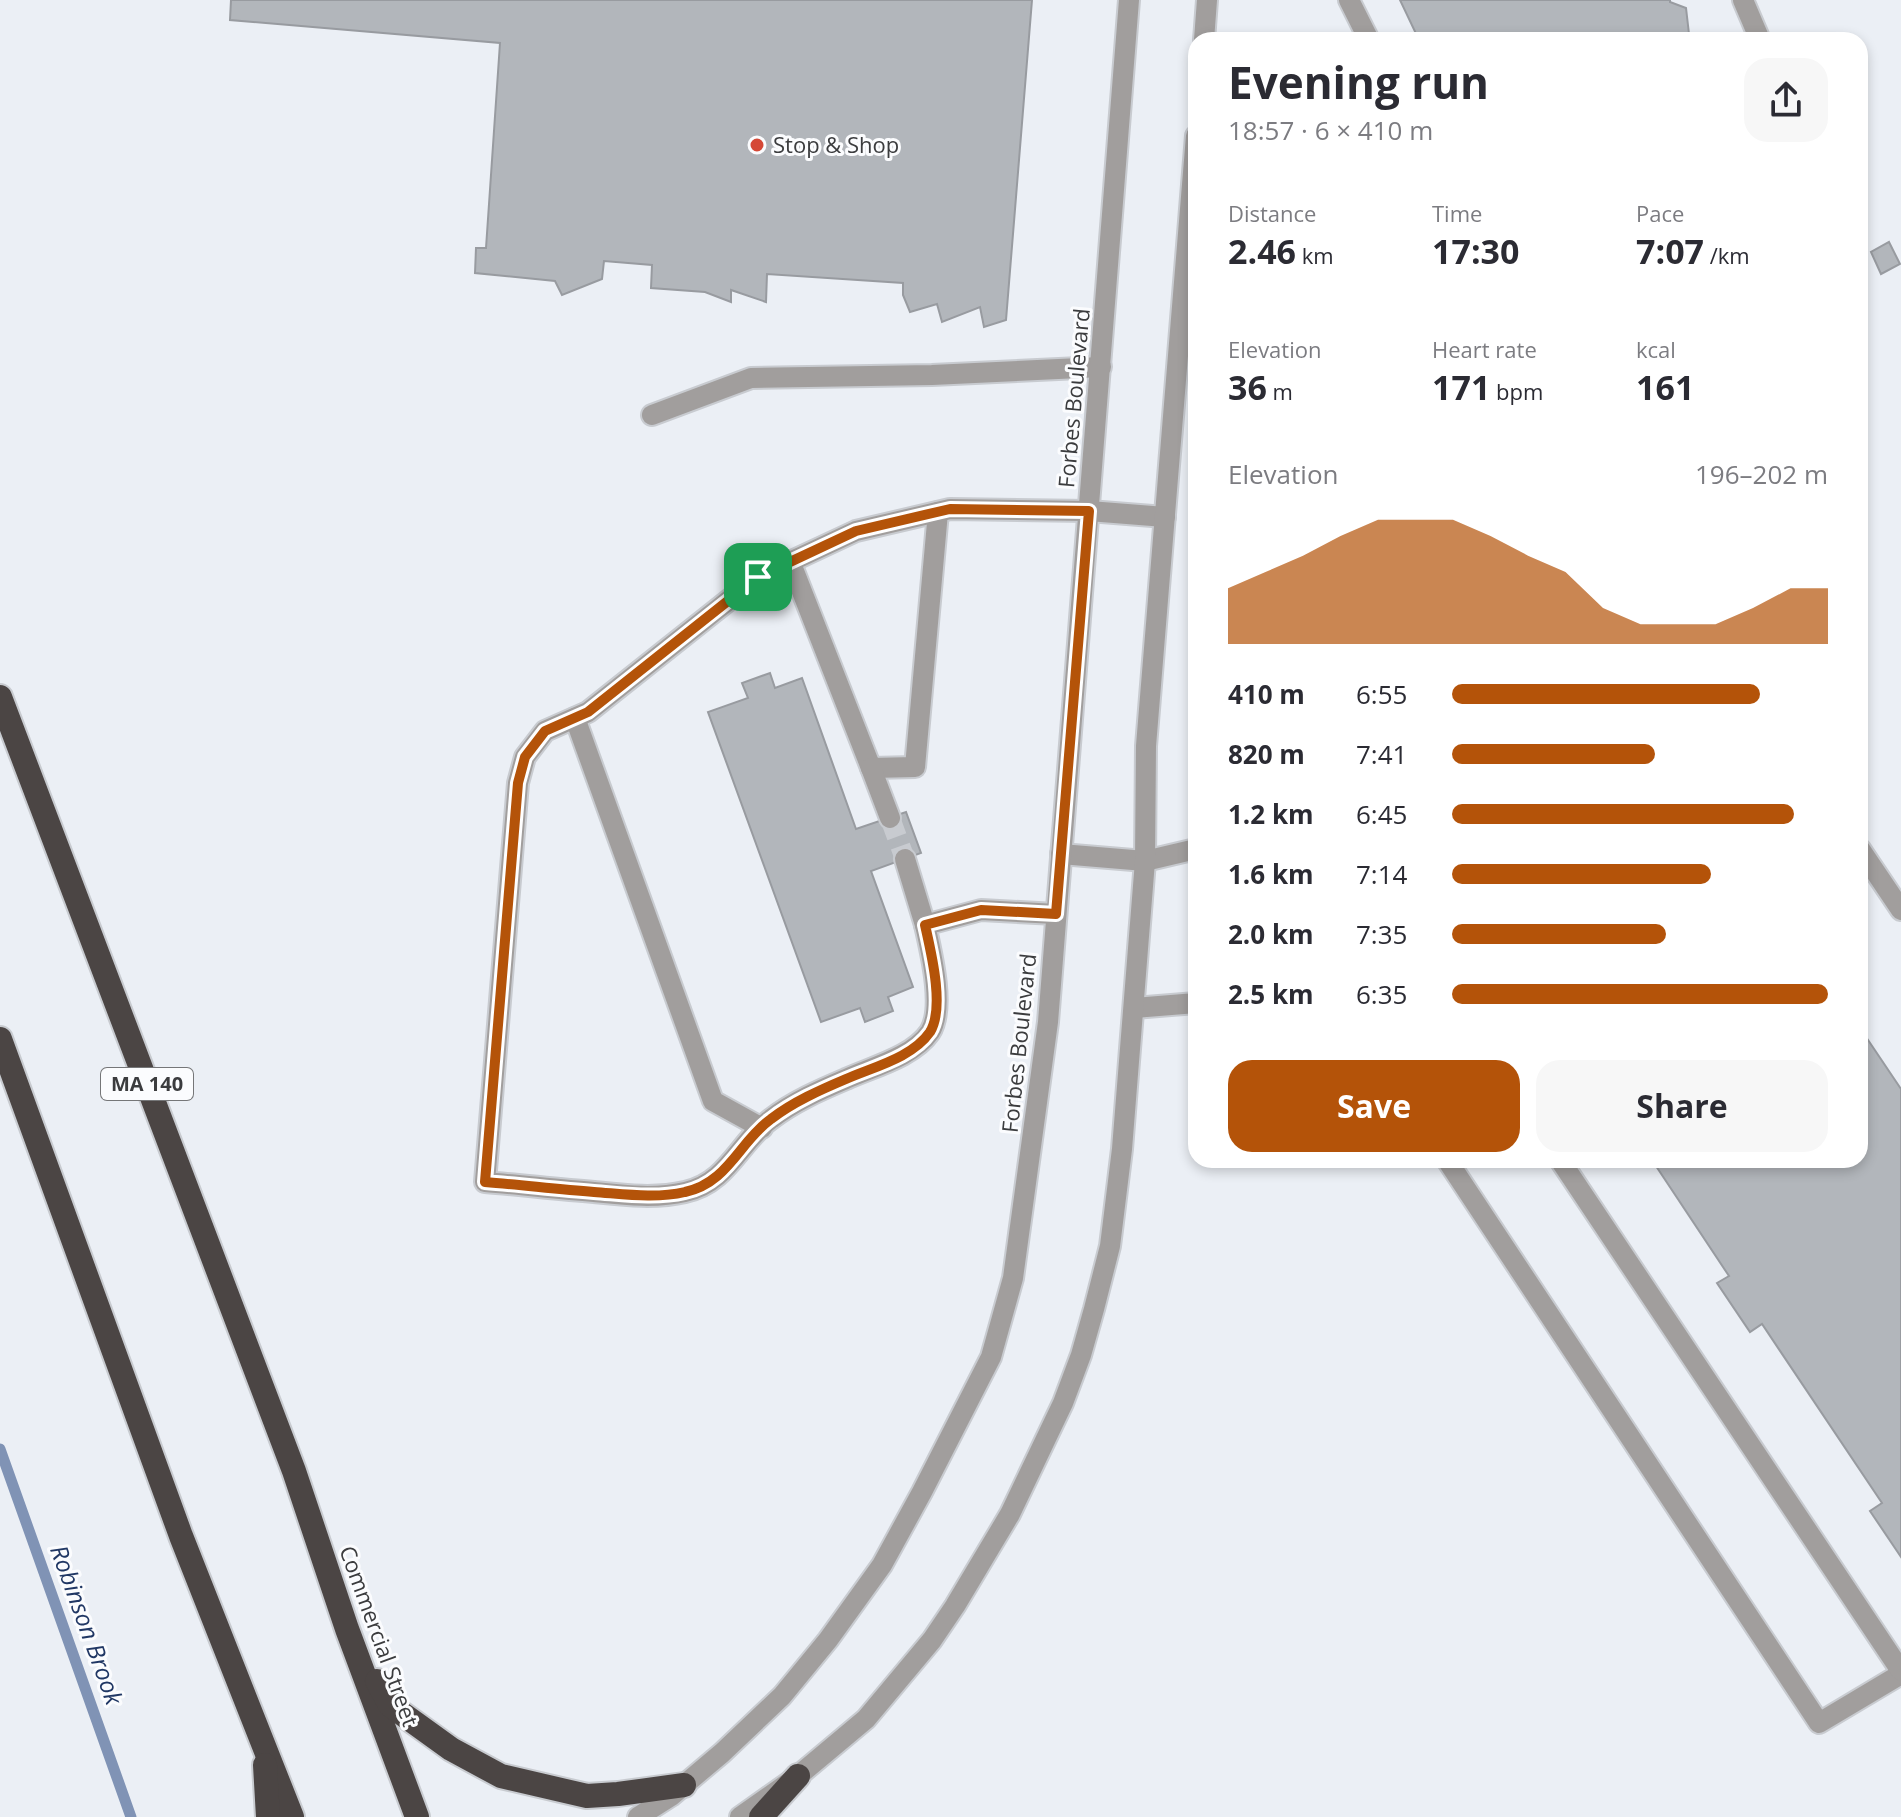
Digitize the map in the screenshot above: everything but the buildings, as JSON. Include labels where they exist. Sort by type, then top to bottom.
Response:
[{"type":"highway","name":"Commercial Street","points":[[0,697],[294,1471],[347,1629],[417,1817]]},
{"type":"highway","points":[[0,1039],[181,1536],[292,1817]]},
{"type":"highway","points":[[347,1629],[390,1705],[451,1749],[501,1776],[587,1796],[684,1785]]},
{"type":"highway","points":[[264,1747],[268,1817]]},
{"type":"highway","points":[[761,1817],[798,1776]]},
{"type":"street","points":[[1205,32],[1207,0]]},
{"type":"street","points":[[1349,0],[1365,32]]},
{"type":"street","points":[[1743,0],[1757,32]]},
{"type":"street","name":"Forbes Boulevard","points":[[638,1817],[671,1796],[782,1696],[828,1640],[882,1565],[991,1357],[1013,1278],[1048,1022],[1101,367],[1123,5]]},
{"type":"street","points":[[740,1817],[798,1776],[866,1719],[932,1640],[1010,1514],[1063,1403],[1081,1355],[1110,1246],[1122,1149],[1145,861],[1146,746],[1188,234]]},
{"type":"street","points":[[652,415],[751,378],[932,375],[1101,367]]},
{"type":"street","points":[[905,859],[925,925],[935,973],[936,1016],[923,1041],[892,1059],[807,1096],[769,1120],[719,1176],[685,1192],[631,1195],[485,1182],[518,783],[525,757],[545,731],[588,712],[758,577],[856,531],[950,509],[1089,511],[1165,517]]},
{"type":"street","points":[[871,768],[915,767],[938,512]]},
{"type":"street","points":[[790,561],[890,818]]},
{"type":"street","points":[[575,718],[713,1101],[762,1128]]},
{"type":"street","points":[[1061,854],[1145,861],[1188,851]]},
{"type":"street","points":[[1868,861],[1901,910]]},
{"type":"street","points":[[925,925],[981,910],[1056,914]]},
{"type":"street","points":[[1134,1008],[1188,1004]]},
{"type":"street","points":[[1452,1168],[1819,1723],[1901,1672],[1565,1168]]},
{"type":"waterway","name":"Robinson Brook","points":[[0,1449],[131,1817]]},
{"type":"tunnel","points":[[890,818],[905,859]]},
{"type":"place","name":"Stop & Shop","points":[[757,145]]},
{"type":"route","points":[[950,509],[1089,511],[1056,914],[981,910],[925,925],[935,973],[936,1016],[923,1041],[892,1059],[807,1096],[769,1120],[719,1176],[703,1186],[661,1195],[631,1195],[485,1182],[518,783],[525,757],[545,731],[588,712],[758,577],[856,531],[950,509]]}]
